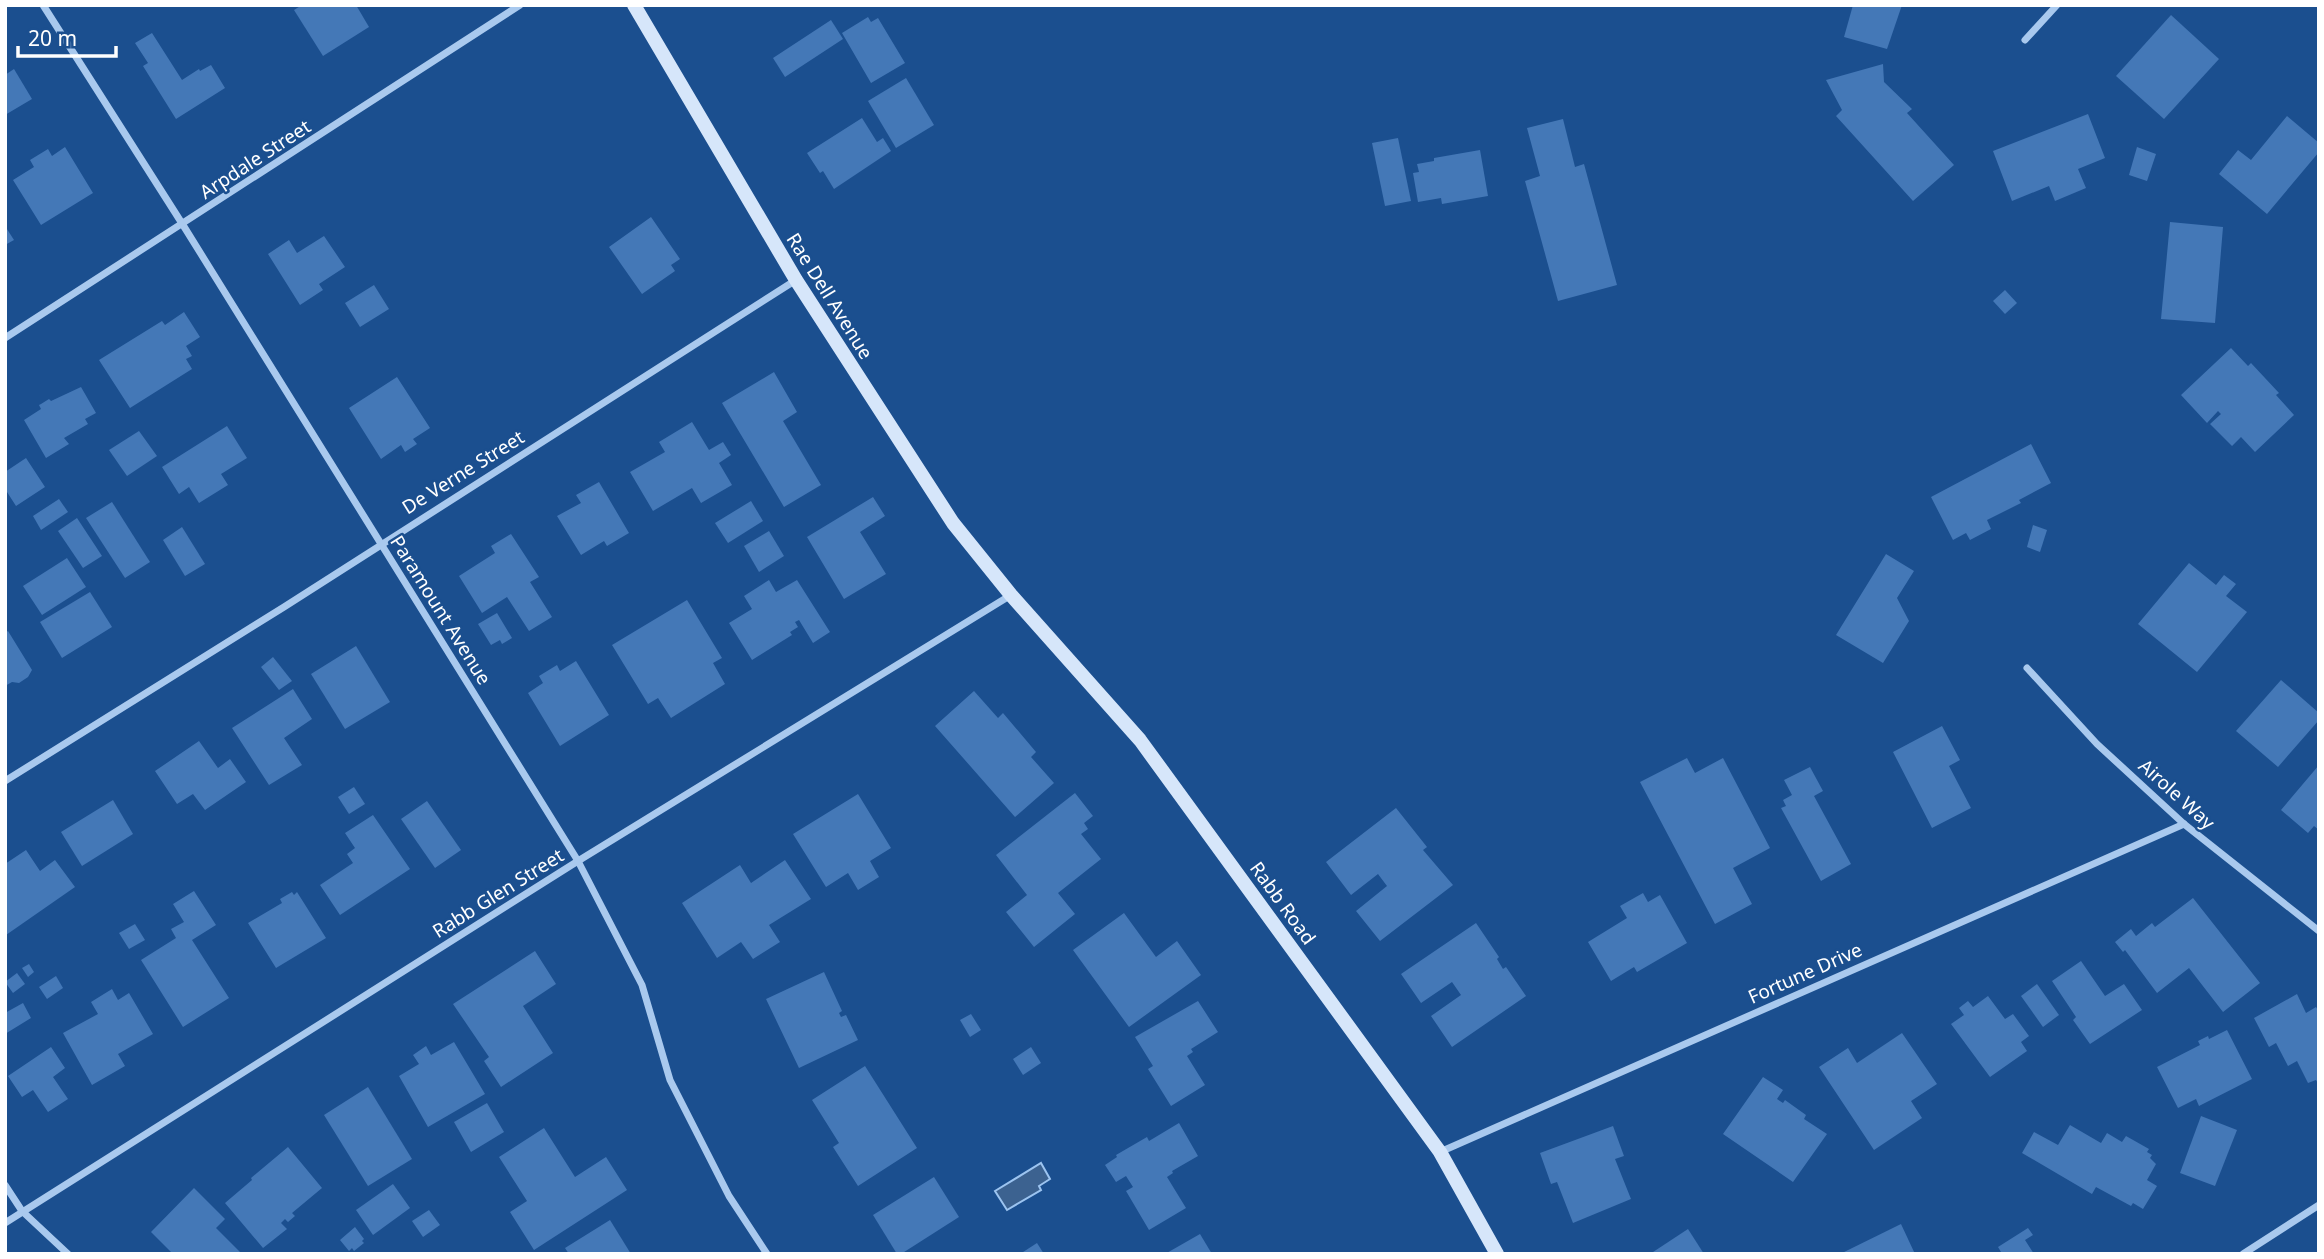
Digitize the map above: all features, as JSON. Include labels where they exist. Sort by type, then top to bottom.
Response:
[{"type":"street","name":"Paramount Avenue","points":[[43,5],[183,225],[578,861],[642,985],[670,1080],[729,1196],[767,1254]]},
{"type":"street","name":"Arpdale Street","points":[[5,338],[520,5]]},
{"type":"street","name":"Rae Dell Avenue","points":[[634,5],[796,280],[953,523],[1011,595]]},
{"type":"street","points":[[2025,40],[2057,5]]},
{"type":"street","name":"De Verne Street","points":[[5,781],[796,280]]},
{"type":"street","name":"Rabb Glen Street","points":[[5,1223],[578,861],[1011,595]]},
{"type":"street","name":"Rabb Road","points":[[1011,595],[1140,740],[1440,1152],[1497,1254]]},
{"type":"street","name":"Airole Way","points":[[2027,668],[2097,744],[2184,824],[2319,931]]},
{"type":"street","name":"Fortune Drive","points":[[1440,1152],[2184,824]]},
{"type":"street","points":[[5,1185],[22,1212],[68,1254]]},
{"type":"street","points":[[2243,1254],[2319,1205]]},
{"type":"water","points":[[1041,1163],[1050,1179],[1039,1186],[1041,1190],[1007,1210],[995,1191]]},
{"type":"building","points":[[302,5],[356,5],[369,27],[323,56],[294,10]]},
{"type":"building","points":[[1853,5],[1902,5],[1887,49],[1844,37]]},
{"type":"building","points":[[2171,15],[2219,59],[2164,119],[2116,76]]},
{"type":"building","points":[[868,17],[871,22],[878,18],[905,63],[871,83],[842,33]]},
{"type":"building","points":[[831,20],[843,39],[785,77],[773,58]]},
{"type":"building","points":[[152,33],[182,80],[211,65],[225,88],[176,119],[143,66],[148,63],[135,43]]},
{"type":"building","points":[[1883,64],[1884,82],[1912,109],[1907,113],[1954,165],[1913,201],[1836,116],[1842,110],[1826,80]]},
{"type":"building","points":[[14,69],[32,99],[5,115],[5,75]]},
{"type":"building","points":[[906,78],[934,125],[896,148],[868,101]]},
{"type":"building","points":[[2088,114],[2105,158],[2078,169],[2086,188],[2055,201],[2049,186],[2012,201],[1993,151]]},
{"type":"building","points":[[2287,116],[2319,143],[2319,152],[2267,214],[2219,174],[2238,150],[2251,160]]},
{"type":"building","points":[[862,118],[877,142],[883,138],[891,151],[834,189],[807,153]]},
{"type":"building","points":[[1563,119],[1575,167],[1584,164],[1617,285],[1558,301],[1525,181],[1540,176],[1527,128]]},
{"type":"building","points":[[1398,138],[1411,201],[1385,206],[1372,143]]},
{"type":"building","points":[[65,147],[93,193],[41,225],[13,180],[34,167],[30,160],[48,149],[52,156]]},
{"type":"building","points":[[2137,147],[2156,154],[2147,181],[2129,175]]},
{"type":"building","points":[[1480,150],[1488,196],[1442,204],[1441,198],[1418,202],[1413,173],[1419,172],[1417,164],[1434,161],[1434,158]]},
{"type":"building","points":[[651,217],[680,259],[671,265],[675,271],[642,294],[609,247]]},
{"type":"building","points":[[2170,222],[2223,227],[2215,323],[2161,319]]},
{"type":"building","points":[[5,226],[14,240],[5,245]]},
{"type":"building","points":[[324,236],[345,267],[319,284],[323,290],[300,305],[268,254],[289,240],[297,253]]},
{"type":"building","points":[[374,285],[389,309],[360,327],[345,303]]},
{"type":"building","points":[[2005,290],[2017,303],[2005,314],[1993,301]]},
{"type":"building","points":[[184,312],[200,337],[186,346],[192,356],[186,359],[192,369],[130,408],[99,360],[162,321],[165,325]]},
{"type":"building","points":[[2231,348],[2248,366],[2251,363],[2279,393],[2276,395],[2294,415],[2255,452],[2241,437],[2232,446],[2210,424],[2221,414],[2218,411],[2207,423],[2181,395]]},
{"type":"building","points":[[774,372],[797,412],[783,421],[821,485],[784,507],[722,403]]},
{"type":"building","points":[[397,377],[430,428],[413,439],[417,444],[405,452],[401,445],[381,459],[349,408]]},
{"type":"building","points":[[81,387],[96,413],[85,419],[88,424],[64,438],[69,444],[46,458],[24,420],[41,409],[39,405],[49,399],[51,401]]},
{"type":"building","points":[[692,422],[709,450],[723,442],[731,455],[719,463],[732,485],[701,503],[692,488],[653,511],[630,472],[665,452],[659,442]]},
{"type":"building","points":[[227,426],[247,458],[221,474],[228,485],[199,503],[189,487],[179,494],[162,467]]},
{"type":"building","points":[[139,431],[157,456],[127,476],[109,450]]},
{"type":"building","points":[[2031,444],[2051,483],[2019,500],[2021,503],[1987,520],[1991,529],[1970,540],[1966,533],[1953,540],[1931,497]]},
{"type":"building","points":[[26,458],[45,487],[16,506],[7,492],[5,493],[5,472]]},
{"type":"building","points":[[599,482],[629,533],[607,546],[604,541],[581,555],[557,516],[581,503],[576,495]]},
{"type":"building","points":[[873,497],[885,516],[860,532],[886,574],[844,599],[807,537]]},
{"type":"building","points":[[59,499],[68,512],[41,530],[33,516]]},
{"type":"building","points":[[751,501],[763,521],[728,543],[715,523]]},
{"type":"building","points":[[112,502],[150,562],[125,578],[86,518]]},
{"type":"building","points":[[77,518],[102,556],[83,568],[58,531]]},
{"type":"building","points":[[2033,525],[2047,530],[2040,552],[2027,547]]},
{"type":"building","points":[[182,527],[205,564],[185,576],[163,540]]},
{"type":"building","points":[[769,531],[784,556],[759,572],[744,546]]},
{"type":"building","points":[[511,534],[539,577],[530,582],[552,617],[529,631],[507,597],[482,613],[459,576],[495,553],[491,546]]},
{"type":"building","points":[[1886,554],[1914,571],[1897,598],[1909,621],[1883,663],[1836,635]]},
{"type":"building","points":[[67,558],[86,587],[42,615],[23,586]]},
{"type":"building","points":[[2189,563],[2216,585],[2224,575],[2236,584],[2226,596],[2247,612],[2197,672],[2138,624]]},
{"type":"building","points":[[769,580],[776,592],[797,580],[830,632],[813,643],[799,620],[795,622],[798,627],[790,632],[792,635],[752,660],[729,623],[752,609],[744,596]]},
{"type":"building","points":[[90,592],[112,627],[62,658],[40,622]]},
{"type":"building","points":[[687,600],[722,658],[713,663],[725,684],[671,718],[658,698],[648,704],[612,645]]},
{"type":"building","points":[[497,613],[512,638],[502,644],[500,640],[491,645],[478,624]]},
{"type":"building","points":[[8,631],[32,670],[28,677],[19,683],[12,682],[5,686],[5,633]]},
{"type":"building","points":[[356,646],[390,702],[345,729],[311,674]]},
{"type":"building","points":[[273,657],[292,681],[279,690],[261,667]]},
{"type":"building","points":[[576,661],[609,715],[560,746],[528,693],[543,683],[539,676],[557,665],[560,671]]},
{"type":"building","points":[[2281,680],[2319,713],[2319,720],[2278,767],[2236,731]]},
{"type":"building","points":[[293,689],[312,719],[284,738],[302,765],[269,785],[232,728]]},
{"type":"building","points":[[974,691],[998,718],[1003,713],[1036,752],[1031,757],[1054,783],[1015,817],[935,726]]},
{"type":"building","points":[[1942,726],[1960,760],[1949,766],[1971,808],[1932,828],[1893,752]]},
{"type":"building","points":[[199,741],[218,768],[230,759],[246,782],[205,810],[193,794],[177,804],[155,771]]},
{"type":"building","points":[[1687,758],[1695,773],[1723,758],[1770,848],[1733,868],[1752,904],[1715,924],[1640,782]]},
{"type":"building","points":[[2319,765],[2319,830],[2314,826],[2308,833],[2281,810]]},
{"type":"building","points":[[1810,767],[1823,791],[1814,796],[1851,864],[1821,881],[1781,808],[1786,806],[1783,800],[1792,795],[1784,780]]},
{"type":"building","points":[[354,787],[365,804],[349,814],[338,797]]},
{"type":"building","points":[[1075,793],[1093,816],[1084,823],[1088,829],[1081,834],[1101,859],[1058,893],[1075,914],[1034,947],[1006,912],[1027,895],[996,855]]},
{"type":"building","points":[[858,794],[891,848],[870,861],[879,877],[858,890],[848,873],[826,887],[793,834]]},
{"type":"building","points":[[113,800],[133,834],[82,866],[61,832]]},
{"type":"building","points":[[427,801],[461,850],[435,868],[401,819]]},
{"type":"building","points":[[1396,808],[1427,847],[1423,850],[1453,885],[1380,941],[1356,911],[1387,886],[1378,874],[1351,895],[1326,862]]},
{"type":"building","points":[[373,815],[410,869],[340,915],[320,885],[353,863],[347,854],[355,848],[345,833]]},
{"type":"building","points":[[26,850],[40,871],[55,860],[75,887],[6,935],[5,864]]},
{"type":"building","points":[[785,860],[811,899],[769,925],[780,942],[753,959],[741,942],[717,958],[682,903],[740,865],[751,883]]},
{"type":"building","points":[[194,891],[216,925],[192,940],[229,998],[183,1027],[141,960],[176,938],[171,929],[184,922],[173,904]]},
{"type":"building","points":[[292,892],[294,895],[297,892],[326,938],[276,968],[248,923],[282,903],[280,899]]},
{"type":"building","points":[[1643,893],[1648,902],[1660,895],[1687,943],[1637,972],[1634,967],[1611,981],[1588,942],[1627,918],[1620,906]]},
{"type":"building","points":[[2193,898],[2260,983],[2223,1012],[2189,968],[2157,993],[2125,950],[2123,952],[2115,942],[2131,929],[2136,936],[2152,923],[2155,927]]},
{"type":"building","points":[[1124,913],[1156,957],[1177,941],[1201,975],[1129,1027],[1073,950]]},
{"type":"building","points":[[1476,923],[1499,957],[1497,959],[1503,969],[1506,967],[1526,996],[1452,1047],[1431,1016],[1461,995],[1452,982],[1421,1003],[1401,974]]},
{"type":"building","points":[[135,924],[145,940],[129,949],[119,933]]},
{"type":"building","points":[[535,951],[556,984],[523,1006],[553,1053],[501,1087],[484,1061],[489,1057],[453,1004]]},
{"type":"building","points":[[2081,961],[2105,996],[2124,984],[2142,1010],[2090,1044],[2073,1020],[2076,1017],[2052,981]]},
{"type":"building","points":[[29,964],[34,972],[28,977],[22,968]]},
{"type":"building","points":[[824,972],[842,1011],[839,1013],[841,1017],[846,1015],[858,1040],[799,1068],[766,999]]},
{"type":"building","points":[[17,973],[25,984],[13,993],[5,982]]},
{"type":"building","points":[[56,976],[63,988],[47,999],[39,987]]},
{"type":"building","points":[[2037,984],[2059,1015],[2043,1027],[2021,996]]},
{"type":"building","points":[[112,989],[118,1000],[129,993],[153,1034],[118,1054],[125,1066],[92,1085],[63,1033],[98,1014],[91,1002]]},
{"type":"building","points":[[2297,994],[2306,1013],[2316,1007],[2319,1012],[2319,1085],[2316,1080],[2308,1083],[2297,1061],[2288,1066],[2276,1043],[2269,1047],[2254,1018]]},
{"type":"building","points":[[1988,996],[2005,1019],[2013,1014],[2029,1036],[2021,1042],[2027,1051],[1990,1077],[1951,1024],[1964,1015],[1959,1008],[1968,1001],[1973,1007]]},
{"type":"building","points":[[1198,1001],[1218,1032],[1191,1049],[1193,1052],[1187,1056],[1205,1085],[1171,1106],[1148,1069],[1153,1066],[1135,1037]]},
{"type":"building","points":[[23,1003],[31,1018],[5,1034],[5,1013]]},
{"type":"building","points":[[971,1014],[981,1030],[970,1037],[960,1020]]},
{"type":"building","points":[[2227,1030],[2252,1079],[2199,1106],[2196,1099],[2178,1108],[2157,1067],[2200,1045],[2198,1041]]},
{"type":"building","points":[[1902,1033],[1937,1084],[1911,1101],[1922,1118],[1874,1150],[1819,1067],[1848,1048],[1857,1063]]},
{"type":"building","points":[[454,1042],[485,1094],[428,1127],[399,1076],[419,1064],[413,1055],[426,1046],[431,1055]]},
{"type":"building","points":[[51,1047],[65,1068],[53,1077],[68,1099],[48,1112],[33,1090],[22,1097],[8,1076]]},
{"type":"building","points":[[1031,1047],[1041,1063],[1023,1075],[1013,1059]]},
{"type":"building","points":[[865,1066],[917,1148],[858,1186],[833,1147],[839,1143],[812,1100]]},
{"type":"building","points":[[1763,1077],[1783,1090],[1777,1099],[1783,1103],[1785,1100],[1806,1115],[1804,1119],[1827,1134],[1793,1182],[1723,1134]]},
{"type":"building","points":[[368,1087],[412,1159],[368,1186],[324,1115]]},
{"type":"building","points":[[487,1103],[504,1132],[471,1152],[454,1122]]},
{"type":"building","points":[[2201,1116],[2237,1130],[2215,1186],[2180,1173]]},
{"type":"building","points":[[1179,1123],[1198,1156],[1172,1171],[1167,1177],[1186,1208],[1149,1230],[1126,1191],[1133,1187],[1126,1176],[1116,1182],[1105,1165],[1117,1157],[1116,1155],[1147,1137],[1149,1141]]},
{"type":"building","points":[[2070,1125],[2101,1143],[2107,1133],[2122,1142],[2126,1136],[2149,1149],[2147,1152],[2152,1155],[2150,1158],[2156,1164],[2147,1180],[2157,1186],[2143,1209],[2133,1203],[2131,1206],[2096,1187],[2092,1194],[2022,1153],[2034,1132],[2058,1145]]},
{"type":"building","points":[[1613,1126],[1624,1156],[1615,1159],[1631,1199],[1573,1223],[1557,1182],[1551,1184],[1540,1153]]},
{"type":"building","points":[[544,1128],[575,1177],[606,1157],[627,1190],[534,1250],[510,1212],[527,1201],[499,1157]]},
{"type":"building","points":[[288,1147],[322,1188],[292,1213],[295,1216],[288,1222],[285,1219],[281,1223],[287,1229],[263,1248],[225,1203]]},
{"type":"building","points":[[934,1177],[959,1217],[897,1254],[873,1215]]},
{"type":"building","points":[[393,1184],[410,1208],[373,1235],[356,1210]]},
{"type":"building","points":[[194,1188],[225,1219],[216,1228],[242,1254],[173,1254],[151,1232]]},
{"type":"building","points":[[429,1210],[440,1225],[423,1237],[412,1221]]},
{"type":"building","points":[[610,1220],[631,1254],[569,1254],[565,1248]]},
{"type":"building","points":[[1901,1224],[1915,1254],[1840,1254]]},
{"type":"building","points":[[355,1227],[364,1243],[354,1251],[352,1248],[349,1251],[340,1240]]},
{"type":"building","points":[[2028,1228],[2033,1235],[2025,1240],[2034,1254],[1998,1254],[2001,1252],[1998,1247]]},
{"type":"building","points":[[1688,1229],[1704,1254],[1650,1254]]},
{"type":"building","points":[[1200,1234],[1212,1254],[1165,1254]]},
{"type":"building","points":[[1037,1243],[1044,1254],[1020,1254]]}]
